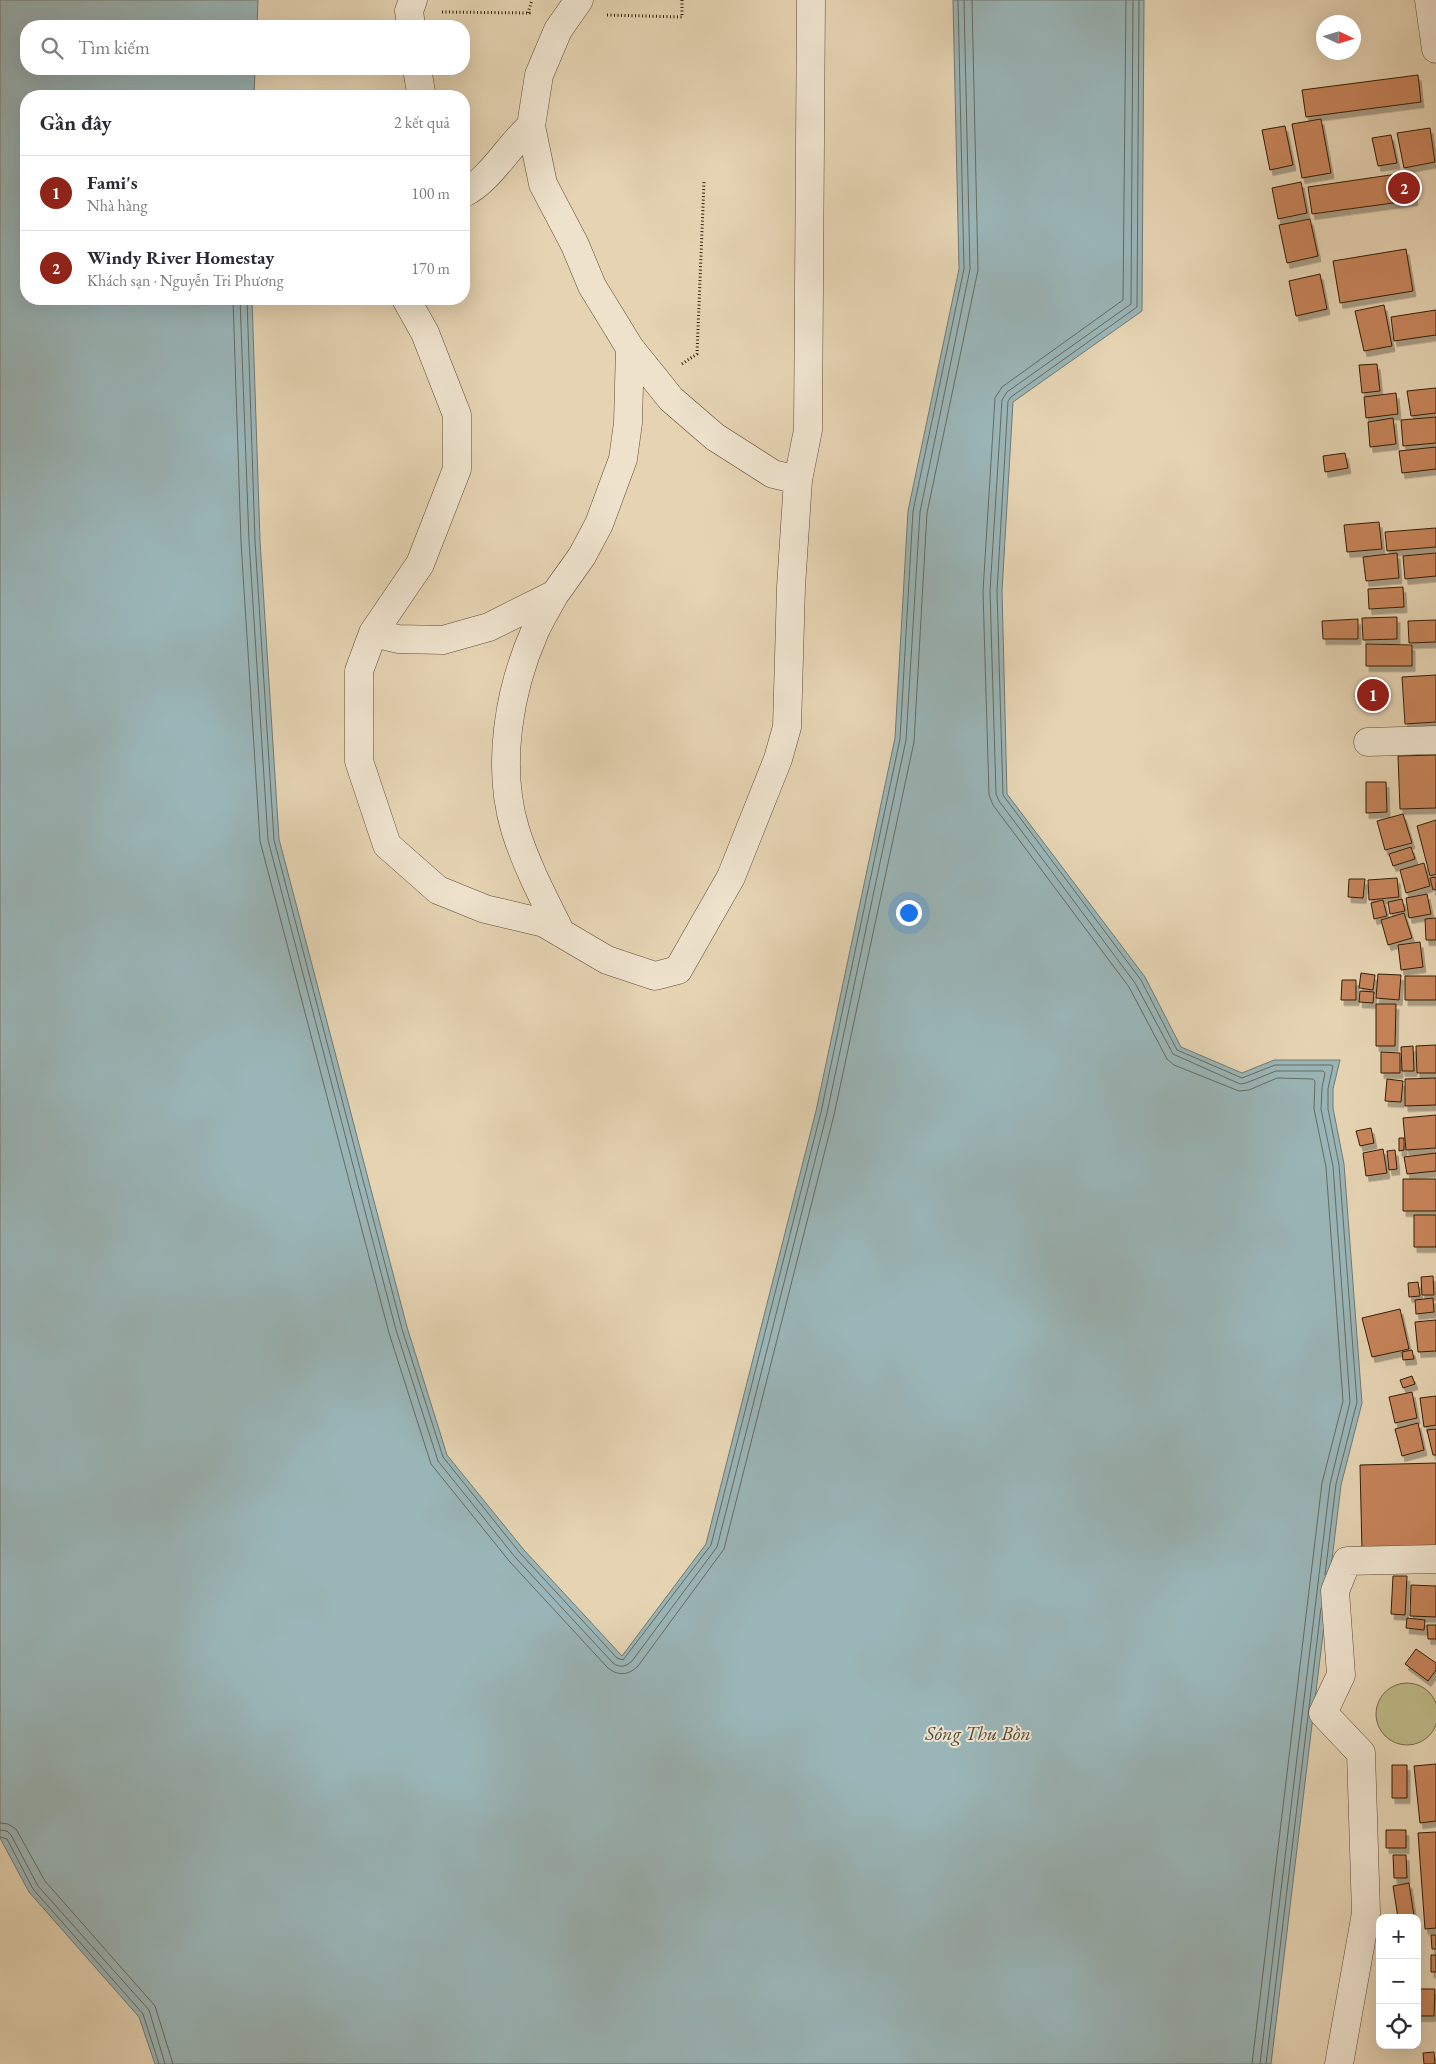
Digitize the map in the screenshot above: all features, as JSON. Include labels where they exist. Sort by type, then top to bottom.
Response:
[{"type":"street","points":[[409,305],[425,333],[457,415],[457,469],[420,564],[373,633],[359,671],[359,761],[388,844],[438,890],[485,909],[544,923],[606,960],[656,976],[678,970],[731,877],[778,759],[787,727],[791,587],[798,480],[808,430],[811,0]]},
{"type":"street","points":[[1429,0],[1436,49]]},
{"type":"street","points":[[574,7],[558,30],[539,75],[531,126],[543,184],[574,245],[592,286],[630,348],[671,399],[715,437],[773,474],[798,480]]},
{"type":"street","points":[[418,75],[421,90]]},
{"type":"street","points":[[470,188],[498,164],[520,135],[531,126]]},
{"type":"street","points":[[561,933],[525,858],[514,826],[505,754],[519,674],[535,631],[555,594],[582,556],[599,524],[623,459],[628,423],[630,348]]},
{"type":"street","points":[[373,633],[398,639],[443,640],[489,627],[555,594]]},
{"type":"street","points":[[1368,742],[1436,740]]},
{"type":"street","points":[[1340,2064],[1366,1913],[1360,1753],[1324,1713],[1341,1675],[1335,1591],[1347,1561],[1436,1559]]},
{"type":"path","points":[[411,13],[528,13],[532,0]]},
{"type":"path","points":[[574,7],[682,17],[682,0]]},
{"type":"path","points":[[656,381],[697,354],[704,182]]},
{"type":"shaded area","points":[[1401,1684],[1413,1684],[1429,1692],[1435,1702],[1437,1720],[1433,1731],[1424,1740],[1413,1744],[1401,1744],[1390,1740],[1381,1731],[1377,1720],[1377,1708],[1381,1697],[1390,1688]]},
{"type":"water","name":"Sông Thu Bồn","points":[[0,0],[258,0],[257,20],[20,20],[20,75],[255,75],[254,90],[20,90],[20,305],[252,305],[260,541],[279,839],[407,1327],[447,1455],[524,1550],[622,1656],[706,1544],[816,1111],[895,738],[908,511],[959,269],[953,0],[1144,0],[1142,311],[1013,402],[1002,591],[1007,794],[1145,977],[1181,1047],[1242,1073],[1274,1060],[1340,1060],[1333,1089],[1333,1108],[1344,1164],[1362,1403],[1341,1485],[1271,2064],[155,2064],[139,2017],[29,1892],[0,1838]]},
{"type":"building","points":[[1418,75],[1421,102],[1306,117],[1302,90]]},
{"type":"building","points":[[1321,119],[1331,173],[1302,178],[1292,124]]},
{"type":"building","points":[[1285,126],[1293,165],[1270,170],[1262,130]]},
{"type":"building","points":[[1430,128],[1435,162],[1404,168],[1397,133]]},
{"type":"building","points":[[1391,135],[1397,163],[1378,166],[1372,138]]},
{"type":"building","points":[[1411,172],[1415,200],[1312,214],[1308,187]]},
{"type":"building","points":[[1301,182],[1307,213],[1278,219],[1272,188]]},
{"type":"building","points":[[1310,219],[1318,256],[1287,263],[1279,225]]},
{"type":"building","points":[[1406,249],[1413,291],[1340,303],[1333,261]]},
{"type":"building","points":[[1320,274],[1327,309],[1296,316],[1289,281]]},
{"type":"building","points":[[1384,305],[1392,346],[1364,351],[1355,311]]},
{"type":"building","points":[[1436,310],[1436,335],[1394,341],[1391,317]]},
{"type":"building","points":[[1377,364],[1380,391],[1362,393],[1359,365]]},
{"type":"building","points":[[1436,388],[1436,413],[1411,416],[1407,391]]},
{"type":"building","points":[[1396,393],[1398,414],[1366,418],[1364,397]]},
{"type":"building","points":[[1436,417],[1436,443],[1403,446],[1401,420]]},
{"type":"building","points":[[1393,418],[1396,444],[1370,447],[1368,422]]},
{"type":"building","points":[[1436,447],[1436,469],[1402,473],[1399,451]]},
{"type":"building","points":[[1345,453],[1348,468],[1325,472],[1323,456]]},
{"type":"building","points":[[1379,522],[1382,549],[1347,552],[1344,525]]},
{"type":"building","points":[[1436,528],[1436,547],[1387,551],[1385,532]]},
{"type":"building","points":[[1397,553],[1399,578],[1366,581],[1363,557]]},
{"type":"building","points":[[1436,553],[1436,576],[1405,579],[1403,556]]},
{"type":"building","points":[[1403,587],[1404,607],[1369,609],[1368,589]]},
{"type":"building","points":[[1397,617],[1397,639],[1363,640],[1362,618]]},
{"type":"building","points":[[1358,619],[1358,639],[1323,639],[1322,621]]},
{"type":"building","points":[[1436,620],[1436,642],[1409,643],[1408,621]]},
{"type":"building","points":[[1366,644],[1412,645],[1412,666],[1366,666]]},
{"type":"building","points":[[1436,675],[1436,722],[1405,724],[1402,677]]},
{"type":"building","points":[[1436,755],[1436,808],[1400,809],[1398,756]]},
{"type":"building","points":[[1366,782],[1386,782],[1387,812],[1366,813]]},
{"type":"building","points":[[1403,814],[1412,843],[1385,850],[1377,821]]},
{"type":"building","points":[[1436,820],[1436,874],[1430,876],[1417,826]]},
{"type":"building","points":[[1411,847],[1415,859],[1393,866],[1389,854]]},
{"type":"building","points":[[1424,863],[1430,886],[1406,893],[1400,870]]},
{"type":"building","points":[[1436,877],[1436,889],[1433,890],[1430,878]]},
{"type":"building","points":[[1397,878],[1399,897],[1369,900],[1368,880]]},
{"type":"building","points":[[1349,879],[1365,879],[1363,898],[1348,897]]},
{"type":"building","points":[[1427,894],[1431,914],[1409,918],[1406,898]]},
{"type":"building","points":[[1402,899],[1405,911],[1390,914],[1388,902]]},
{"type":"building","points":[[1383,900],[1387,916],[1374,919],[1371,903]]},
{"type":"building","points":[[1404,913],[1412,938],[1388,945],[1381,920]]},
{"type":"building","points":[[1436,918],[1436,940],[1426,940],[1425,919]]},
{"type":"building","points":[[1420,942],[1423,967],[1401,970],[1398,945]]},
{"type":"building","points":[[1361,973],[1375,975],[1373,990],[1359,988]]},
{"type":"building","points":[[1378,974],[1401,975],[1399,1000],[1376,998]]},
{"type":"building","points":[[1405,976],[1436,976],[1436,1000],[1405,1000]]},
{"type":"building","points":[[1342,980],[1356,980],[1356,1000],[1341,1000]]},
{"type":"building","points":[[1360,991],[1374,992],[1373,1003],[1359,1002]]},
{"type":"building","points":[[1376,1004],[1396,1004],[1395,1046],[1376,1046]]},
{"type":"building","points":[[1436,1045],[1436,1073],[1417,1073],[1416,1046]]},
{"type":"building","points":[[1413,1046],[1414,1071],[1402,1071],[1401,1047]]},
{"type":"building","points":[[1381,1052],[1400,1053],[1400,1073],[1381,1073]]},
{"type":"building","points":[[1436,1078],[1436,1105],[1405,1106],[1405,1079]]},
{"type":"building","points":[[1387,1079],[1403,1081],[1401,1102],[1385,1101]]},
{"type":"building","points":[[1436,1115],[1436,1148],[1406,1150],[1403,1118]]},
{"type":"building","points":[[1371,1128],[1374,1143],[1360,1146],[1356,1131]]},
{"type":"building","points":[[1399,1138],[1404,1138],[1404,1150],[1399,1151]]},
{"type":"building","points":[[1383,1149],[1387,1173],[1366,1176],[1363,1153]]},
{"type":"building","points":[[1395,1150],[1397,1169],[1389,1170],[1387,1151]]},
{"type":"building","points":[[1436,1153],[1436,1171],[1407,1174],[1404,1157]]},
{"type":"building","points":[[1403,1179],[1436,1179],[1436,1211],[1403,1211]]},
{"type":"building","points":[[1414,1215],[1436,1215],[1436,1247],[1414,1247]]},
{"type":"building","points":[[1433,1276],[1434,1295],[1422,1295],[1421,1277]]},
{"type":"building","points":[[1418,1282],[1420,1296],[1409,1297],[1408,1283]]},
{"type":"building","points":[[1433,1298],[1434,1312],[1416,1314],[1415,1300]]},
{"type":"building","points":[[1400,1309],[1409,1349],[1372,1357],[1362,1318]]},
{"type":"building","points":[[1436,1320],[1436,1351],[1418,1352],[1415,1322]]},
{"type":"building","points":[[1412,1350],[1414,1359],[1403,1360],[1402,1352]]},
{"type":"building","points":[[1412,1376],[1415,1384],[1403,1388],[1400,1380]]},
{"type":"building","points":[[1412,1392],[1417,1418],[1395,1423],[1389,1397]]},
{"type":"building","points":[[1436,1396],[1436,1425],[1424,1427],[1420,1398]]},
{"type":"building","points":[[1418,1423],[1424,1450],[1402,1456],[1395,1429]]},
{"type":"building","points":[[1436,1429],[1436,1455],[1433,1455],[1427,1430]]},
{"type":"building","points":[[1436,1463],[1436,1549],[1362,1551],[1360,1465]]},
{"type":"building","points":[[1393,1576],[1407,1576],[1405,1615],[1391,1614]]},
{"type":"building","points":[[1411,1585],[1436,1586],[1436,1617],[1410,1616]]},
{"type":"building","points":[[1407,1618],[1425,1620],[1424,1630],[1406,1628]]},
{"type":"building","points":[[1427,1625],[1436,1625],[1436,1639],[1428,1639]]},
{"type":"building","points":[[1416,1649],[1436,1663],[1436,1670],[1428,1681],[1405,1664]]},
{"type":"building","points":[[1436,1764],[1436,1821],[1420,1823],[1414,1766]]},
{"type":"building","points":[[1392,1765],[1407,1765],[1407,1798],[1392,1798]]},
{"type":"building","points":[[1386,1830],[1406,1830],[1406,1848],[1386,1848]]},
{"type":"building","points":[[1436,1832],[1436,1928],[1425,1929],[1418,1833]]},
{"type":"building","points":[[1393,1855],[1406,1855],[1407,1878],[1394,1878]]},
{"type":"building","points":[[1409,1883],[1414,1914],[1397,1914],[1393,1886]]},
{"type":"building","points":[[1431,1935],[1436,1935],[1436,1949],[1432,1949]]},
{"type":"building","points":[[1431,1955],[1436,1955],[1436,1972],[1431,1972]]},
{"type":"building","points":[[1421,1989],[1435,1989],[1434,2016],[1421,2016]]},
{"type":"building","points":[[1434,2052],[1435,2064],[1424,2064],[1423,2053]]},
{"type":"place","name":"Windy River Homestay","points":[[1404,188]]},
{"type":"place","name":"Fami's","points":[[1373,695]]}]
